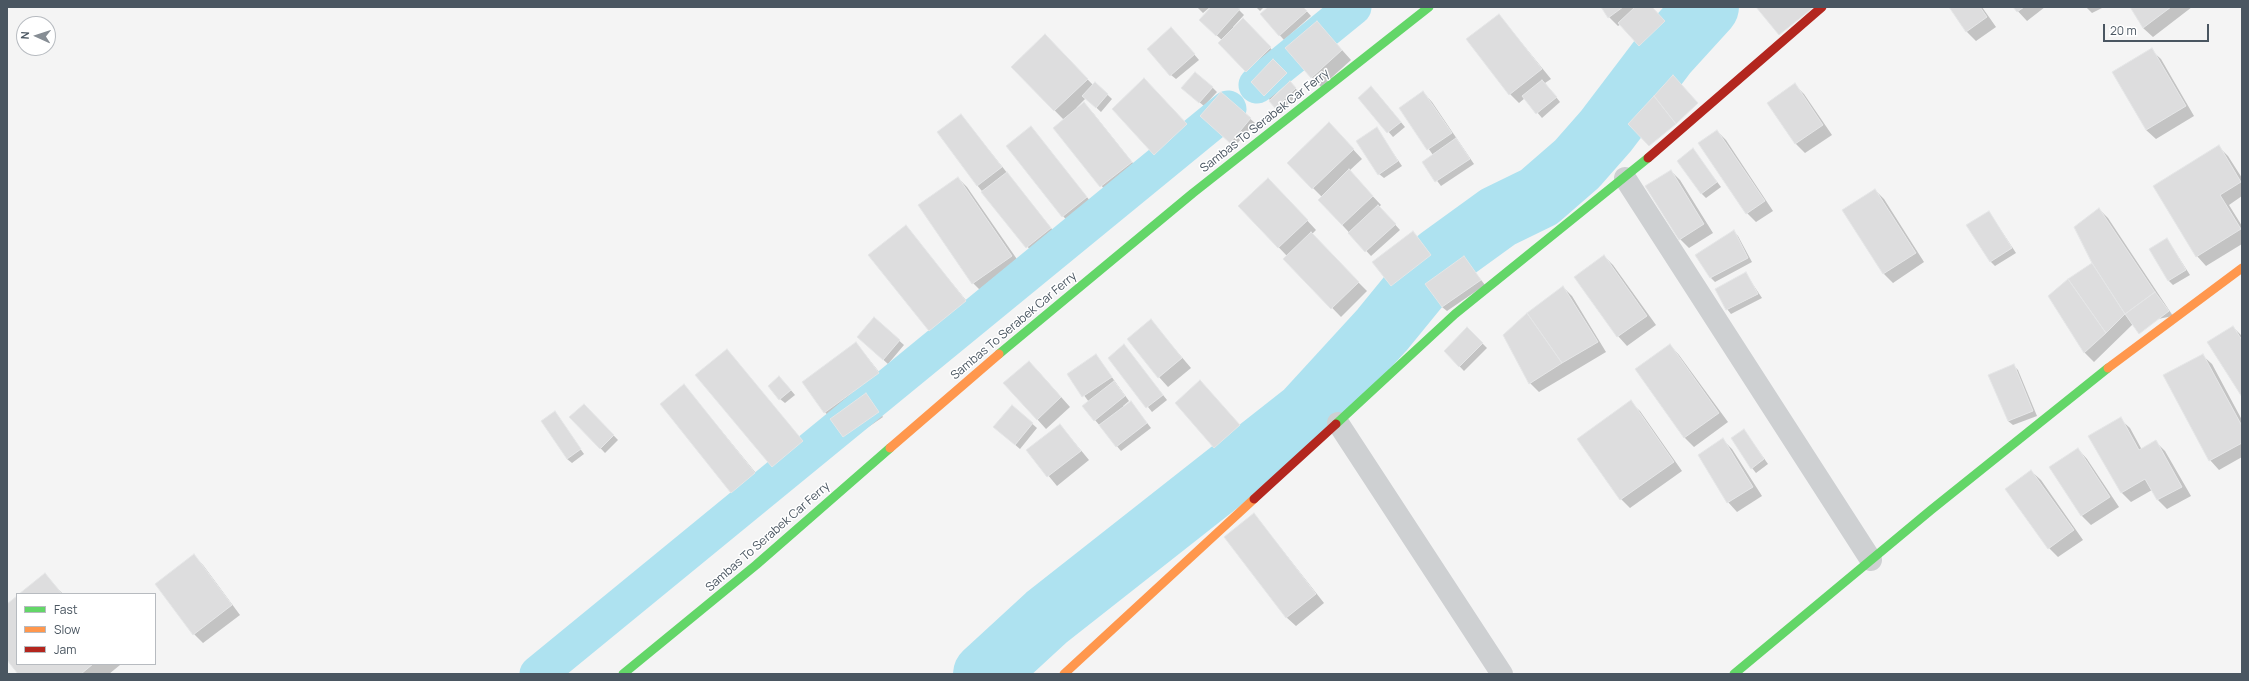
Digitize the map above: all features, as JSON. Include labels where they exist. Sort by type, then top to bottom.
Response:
[{"type":"main road","name":"Sambas To Serabek Car Ferry","points":[[623,674],[756,565],[955,391],[1181,203],[1267,133],[1429,7]]},
{"type":"main road","points":[[1064,674],[1455,314],[1625,178],[1822,7]]},
{"type":"main road","points":[[1734,674],[2078,391],[2242,268]]},
{"type":"street","points":[[1625,178],[1871,560]]},
{"type":"street","points":[[1338,423],[1502,674]]},
{"type":"building","points":[[1211,7],[1237,7],[1240,9],[1216,36],[1199,20]]},
{"type":"building","points":[[1268,7],[1303,7],[1307,11],[1279,36],[1260,14]]},
{"type":"building","points":[[1601,7],[1623,7],[1608,18]]},
{"type":"building","points":[[1635,7],[1652,7],[1665,21],[1639,46],[1618,23]]},
{"type":"building","points":[[1756,7],[1814,7],[1779,35]]},
{"type":"building","points":[[1949,7],[1980,7],[1987,17],[1966,32]]},
{"type":"building","points":[[2013,7],[2024,7],[2017,12]]},
{"type":"building","points":[[2130,7],[2171,7],[2143,28]]},
{"type":"building","points":[[1499,14],[1542,69],[1509,95],[1466,39]]},
{"type":"building","points":[[1243,18],[1271,47],[1246,72],[1218,43]]},
{"type":"building","points":[[1317,21],[1342,50],[1311,78],[1285,48]]},
{"type":"building","points":[[1171,27],[1195,54],[1170,76],[1147,49]]},
{"type":"building","points":[[1045,34],[1088,79],[1054,111],[1011,67]]},
{"type":"building","points":[[2152,48],[2186,106],[2146,130],[2112,72]]},
{"type":"building","points":[[1273,59],[1287,73],[1264,96],[1251,82]]},
{"type":"building","points":[[1195,72],[1213,87],[1199,103],[1181,88]]},
{"type":"building","points":[[1673,75],[1698,103],[1676,124],[1654,96]]},
{"type":"building","points":[[1144,78],[1187,124],[1154,155],[1112,109]]},
{"type":"building","points":[[1542,80],[1557,97],[1536,114],[1522,96]]},
{"type":"building","points":[[1290,81],[1296,88],[1275,108],[1269,101]]},
{"type":"building","points":[[1095,82],[1108,94],[1096,108],[1082,96]]},
{"type":"building","points":[[1795,83],[1823,125],[1795,144],[1767,103]]},
{"type":"building","points":[[1371,86],[1401,122],[1387,133],[1358,98]]},
{"type":"building","points":[[1423,91],[1452,133],[1427,150],[1399,108]]},
{"type":"building","points":[[1221,92],[1251,118],[1230,143],[1200,116]]},
{"type":"building","points":[[1654,96],[1676,124],[1649,146],[1628,124]]},
{"type":"building","points":[[1084,102],[1132,162],[1100,187],[1053,128]]},
{"type":"building","points":[[961,114],[1002,167],[977,186],[937,132]]},
{"type":"building","points":[[1329,122],[1354,149],[1312,189],[1287,163]]},
{"type":"building","points":[[1031,126],[1087,197],[1062,217],[1006,146]]},
{"type":"building","points":[[1377,127],[1398,161],[1378,175],[1356,141]]},
{"type":"building","points":[[1717,130],[1765,201],[1746,214],[1698,143]]},
{"type":"building","points":[[1456,138],[1470,159],[1435,182],[1422,162]]},
{"type":"building","points":[[2219,145],[2241,182],[2220,195],[2241,229],[2196,257],[2153,186]]},
{"type":"building","points":[[1693,148],[1717,182],[1701,194],[1677,161]]},
{"type":"building","points":[[1349,169],[1373,196],[1342,225],[1318,200]]},
{"type":"building","points":[[1671,170],[1704,224],[1679,240],[1645,186]]},
{"type":"building","points":[[1007,172],[1051,228],[1026,248],[981,192]]},
{"type":"building","points":[[958,177],[1012,256],[972,284],[918,205]]},
{"type":"building","points":[[1268,178],[1308,220],[1278,248],[1238,206]]},
{"type":"building","points":[[1875,189],[1916,253],[1883,274],[1842,210]]},
{"type":"building","points":[[1378,205],[1396,224],[1365,252],[1348,233]]},
{"type":"building","points":[[2099,208],[2155,292],[2125,314],[2092,263],[2074,227]]},
{"type":"building","points":[[1989,211],[2012,248],[1990,262],[1966,225]]},
{"type":"building","points":[[906,225],[966,301],[929,331],[868,255]]},
{"type":"building","points":[[1734,230],[1748,258],[1710,278],[1695,255]]},
{"type":"building","points":[[1413,231],[1431,255],[1391,286],[1372,262]]},
{"type":"building","points":[[1311,232],[1359,282],[1331,309],[1283,259]]},
{"type":"building","points":[[2167,238],[2186,270],[2168,281],[2149,249]]},
{"type":"building","points":[[1604,255],[1647,316],[1617,337],[1574,277]]},
{"type":"building","points":[[1464,256],[1481,280],[1442,307],[1425,284]]},
{"type":"building","points":[[2092,263],[2125,314],[2106,333],[2068,279]]},
{"type":"building","points":[[1746,272],[1758,294],[1726,310],[1715,289]]},
{"type":"building","points":[[2068,279],[2106,333],[2084,353],[2048,296]]},
{"type":"building","points":[[1563,286],[1598,342],[1562,363],[1527,313]]},
{"type":"building","points":[[2155,292],[2169,311],[2139,334],[2125,314]]},
{"type":"building","points":[[1527,313],[1562,363],[1529,384],[1503,335]]},
{"type":"building","points":[[874,317],[900,340],[883,360],[857,337]]},
{"type":"building","points":[[1151,319],[1182,358],[1158,378],[1127,339]]},
{"type":"building","points":[[2233,326],[2242,340],[2242,397],[2207,342]]},
{"type":"building","points":[[1467,327],[1483,343],[1459,367],[1444,351]]},
{"type":"building","points":[[856,342],[879,373],[824,413],[802,382]]},
{"type":"building","points":[[1124,344],[1163,395],[1146,408],[1108,358]]},
{"type":"building","points":[[1670,344],[1719,413],[1684,438],[1635,369]]},
{"type":"building","points":[[727,349],[803,441],[772,467],[695,375]]},
{"type":"building","points":[[1096,354],[1112,377],[1082,397],[1067,374]]},
{"type":"building","points":[[2203,354],[2242,426],[2242,443],[2209,461],[2163,375]]},
{"type":"building","points":[[1029,361],[1061,397],[1037,420],[1003,383]]},
{"type":"building","points":[[2014,364],[2033,411],[2008,421],[1988,375]]},
{"type":"building","points":[[779,376],[791,390],[779,400],[768,386]]},
{"type":"building","points":[[1200,380],[1240,425],[1214,448],[1175,403]]},
{"type":"building","points":[[1114,381],[1125,396],[1094,421],[1082,406]]},
{"type":"building","points":[[684,384],[755,473],[731,493],[660,404]]},
{"type":"building","points":[[866,393],[879,412],[843,437],[830,419]]},
{"type":"building","points":[[1631,400],[1674,462],[1620,500],[1577,439]]},
{"type":"building","points":[[1131,401],[1147,423],[1116,447],[1099,425]]},
{"type":"building","points":[[584,404],[614,435],[600,449],[569,417]]},
{"type":"building","points":[[1012,405],[1033,423],[1015,445],[993,427]]},
{"type":"building","points":[[555,411],[581,449],[567,459],[541,421]]},
{"type":"building","points":[[2121,417],[2139,450],[2156,440],[2182,487],[2157,500],[2145,479],[2121,493],[2088,436]]},
{"type":"building","points":[[1060,424],[1081,451],[1047,477],[1026,450]]},
{"type":"building","points":[[1744,429],[1764,459],[1751,469],[1731,438]]},
{"type":"building","points":[[1723,438],[1753,487],[1727,503],[1698,455]]},
{"type":"building","points":[[2078,448],[2110,497],[2081,516],[2049,467]]},
{"type":"building","points":[[2031,470],[2074,530],[2048,549],[2005,489]]},
{"type":"building","points":[[1254,513],[1316,594],[1286,618],[1224,537]]},
{"type":"building","points":[[194,554],[232,605],[193,635],[155,584]]},
{"type":"building","points":[[45,573],[61,593],[20,593]]},
{"type":"building","points":[[16,597],[16,665],[92,665],[81,674],[18,674],[7,660],[7,604]]},
{"type":"waterway","points":[[1257,85],[1353,7]]},
{"type":"waterway","points":[[985,674],[1047,617],[1305,414],[1382,330],[1440,259],[1498,217],[1539,197],[1577,164],[1606,131],[1666,52],[1707,7]]},
{"type":"waterway","points":[[538,674],[1228,109]]},
{"type":"traffic: fast","points":[[999,354],[1193,193],[1429,7]]},
{"type":"traffic: fast","points":[[1336,424],[1455,314],[1648,158]]},
{"type":"traffic: fast","points":[[1734,674],[1931,510],[2108,368]]},
{"type":"traffic: fast","points":[[623,674],[756,565],[890,448]]},
{"type":"traffic: slow","points":[[2108,368],[2242,268]]},
{"type":"traffic: slow","points":[[890,448],[999,354]]},
{"type":"traffic: slow","points":[[1064,674],[1254,499]]},
{"type":"traffic: jam","points":[[1648,158],[1822,7]]},
{"type":"traffic: jam","points":[[1254,499],[1336,424]]}]
